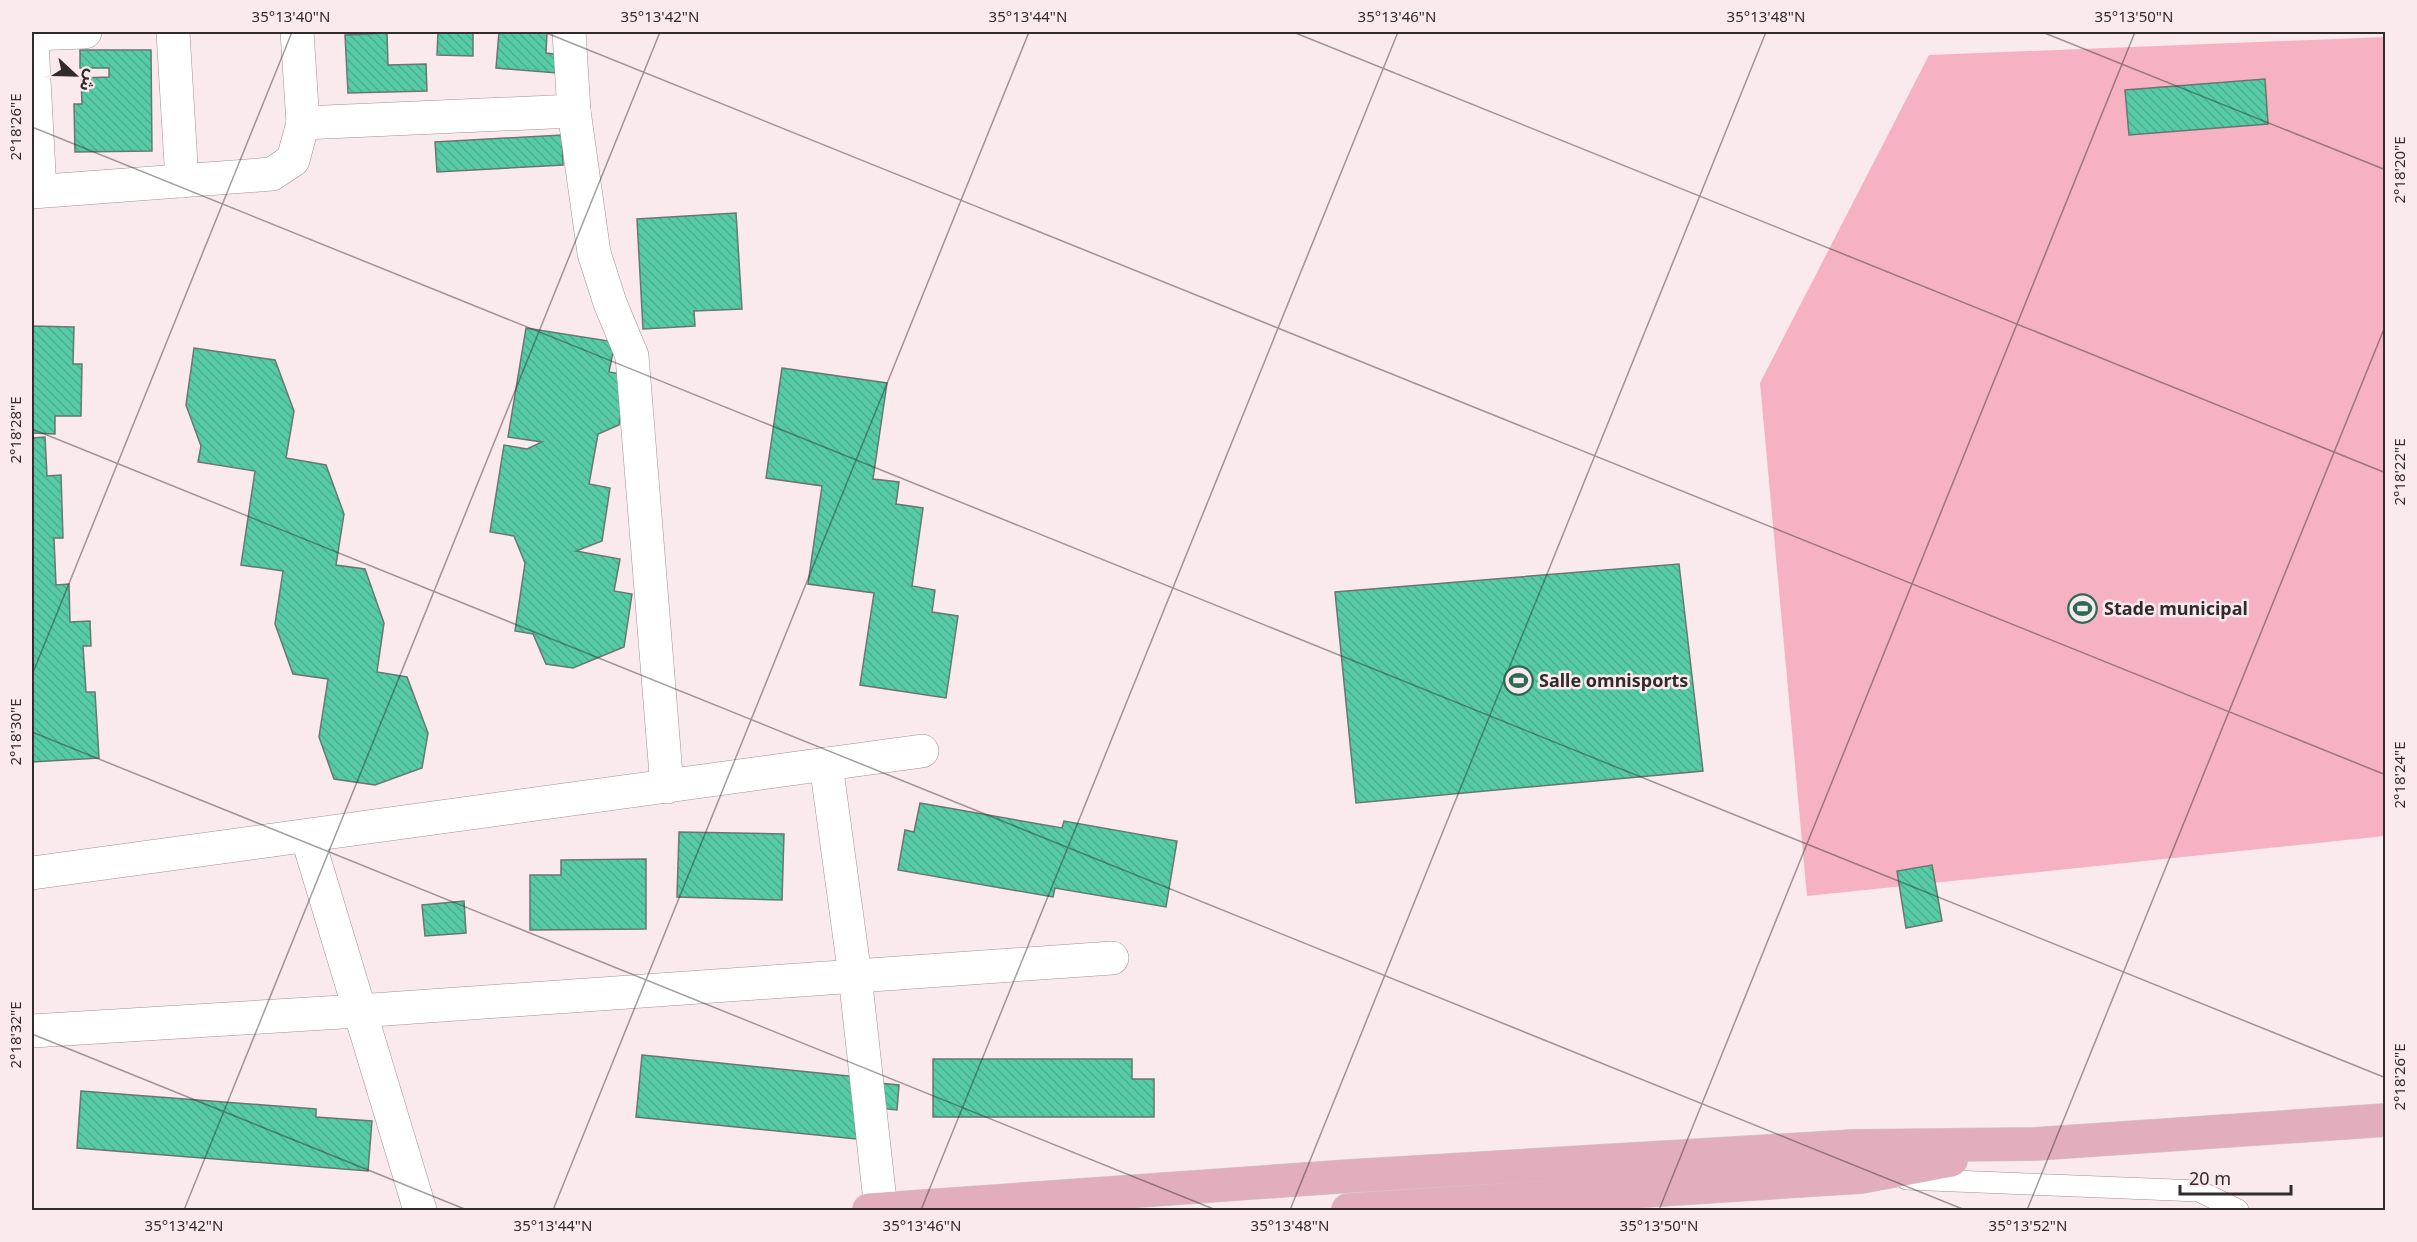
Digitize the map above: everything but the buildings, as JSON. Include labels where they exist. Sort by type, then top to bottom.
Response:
[{"type":"main road","points":[[875,1210],[1338,1177],[1854,1146],[2035,1144],[2385,1120]]},
{"type":"main road","points":[[1348,1210],[1861,1177],[2035,1144]]},
{"type":"street","points":[[32,34],[85,32]]},
{"type":"street","points":[[173,32],[182,181]]},
{"type":"street","points":[[32,43],[36,192],[272,174],[293,160],[303,123],[297,32]]},
{"type":"street","points":[[569,32],[574,111],[594,253],[610,303],[632,356],[668,787]]},
{"type":"street","points":[[303,123],[574,111]]},
{"type":"street","points":[[32,873],[922,751]]},
{"type":"street","points":[[826,764],[855,976],[875,1210]]},
{"type":"street","points":[[306,836],[420,1210]]},
{"type":"street","points":[[32,1031],[358,1011],[1112,957]]},
{"type":"lane","points":[[1861,1177],[2199,1191],[2238,1210]]},
{"type":"shaded area","name":"Stade municipal","points":[[2385,37],[2385,836],[1807,896],[1760,383],[1929,55]]},
{"type":"place","name":"Stade municipal","points":[[2083,609]]},
{"type":"place","name":"Salle omnisports","points":[[1518,681]]}]
